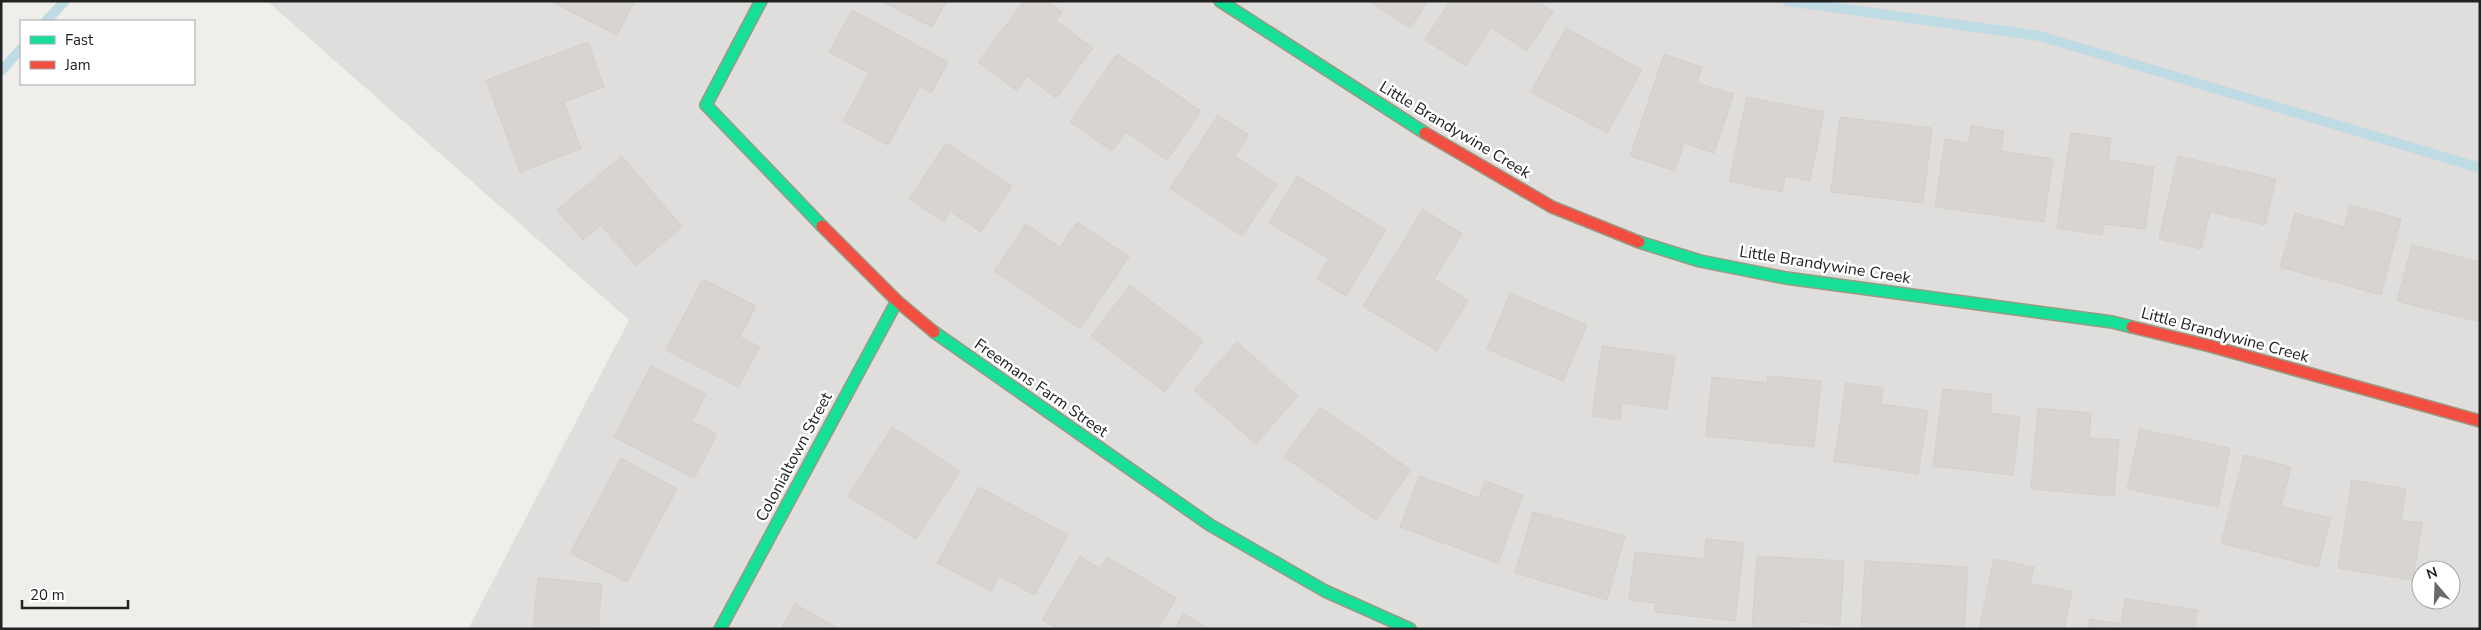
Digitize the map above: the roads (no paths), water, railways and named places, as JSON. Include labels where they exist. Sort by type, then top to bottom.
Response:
[{"type":"street","name":"Freemans Farm Street","points":[[762,1],[706,105],[897,301],[938,335],[1210,525],[1325,591],[1410,629]]},
{"type":"street","name":"Little Brandywine Creek","points":[[1220,1],[1444,145],[1552,206],[1625,237],[1700,261],[1786,278],[2112,322],[2210,346],[2480,421]]},
{"type":"street","name":"Colonialtown Street","points":[[720,629],[897,301]]},
{"type":"waterway","points":[[47,20],[65,1]]},
{"type":"waterway","points":[[1787,1],[2040,36],[2480,168]]},
{"type":"waterway","points":[[1,71],[20,50]]}]
